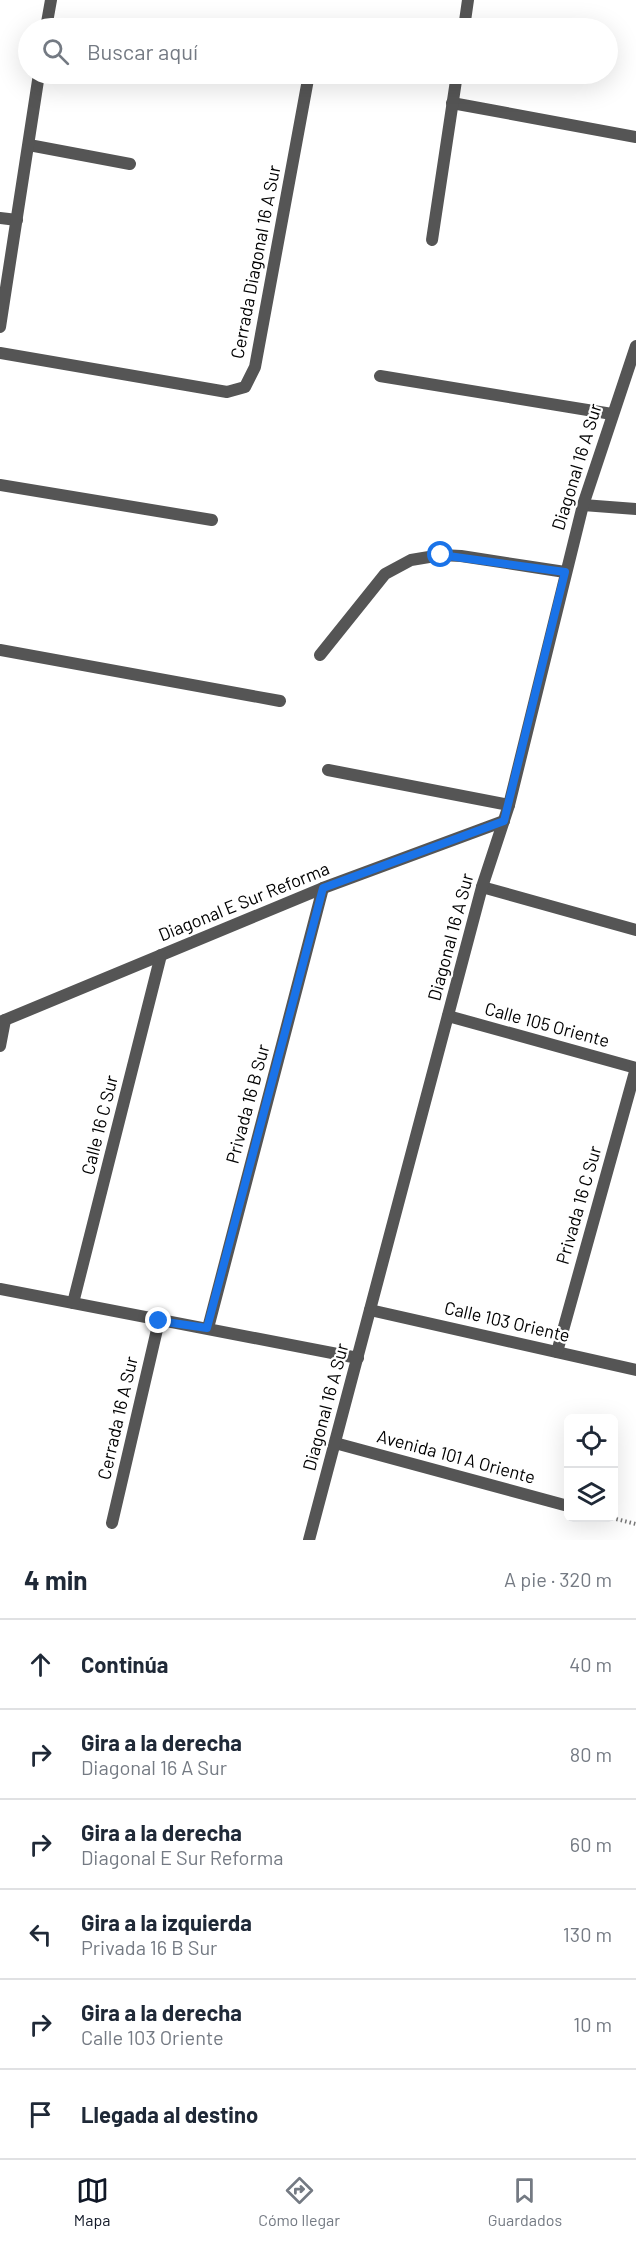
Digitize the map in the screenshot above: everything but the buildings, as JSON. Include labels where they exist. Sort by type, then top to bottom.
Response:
[{"type":"street","points":[[48,18],[51,0]]},
{"type":"street","points":[[465,18],[468,0]]},
{"type":"street","points":[[0,327],[38,84]]},
{"type":"street","name":"Cerrada Diagonal 16 A Sur","points":[[0,352],[228,392],[245,387],[255,367],[307,84]]},
{"type":"street","points":[[432,240],[455,84]]},
{"type":"street","points":[[452,103],[636,137]]},
{"type":"street","points":[[29,145],[130,164]]},
{"type":"street","points":[[0,218],[17,220]]},
{"type":"street","name":"Diagonal 16 A Sur","points":[[309,1540],[482,887],[509,805],[583,506],[636,346]]},
{"type":"street","points":[[380,376],[612,414]]},
{"type":"street","points":[[0,485],[212,520]]},
{"type":"street","points":[[583,506],[636,509]]},
{"type":"street","points":[[321,655],[385,574],[411,560],[441,555],[461,556],[565,572]]},
{"type":"street","points":[[0,650],[280,701]]},
{"type":"street","points":[[328,771],[509,805]]},
{"type":"street","name":"Diagonal E Sur Reforma","points":[[2,1021],[323,888],[504,821]]},
{"type":"street","points":[[482,887],[636,930]]},
{"type":"street","name":"Privada 16 B Sur","points":[[207,1328],[323,888]]},
{"type":"street","name":"Calle 16 C Sur","points":[[73,1303],[161,955]]},
{"type":"street","name":"Calle 105 Oriente","points":[[448,1016],[636,1068]]},
{"type":"street","points":[[0,1046],[2,1021]]},
{"type":"street","name":"Privada 16 C Sur","points":[[557,1352],[636,1068]]},
{"type":"street","points":[[0,1289],[358,1358]]},
{"type":"street","name":"Calle 103 Oriente","points":[[370,1310],[636,1370]]},
{"type":"street","name":"Cerrada 16 A Sur","points":[[112,1523],[159,1321]]},
{"type":"street","name":"Avenida 101 A Oriente","points":[[335,1443],[564,1505]]},
{"type":"path","points":[[618,1520],[636,1524]]},
{"type":"route","points":[[159,1321],[207,1328],[323,888],[504,821],[565,572],[441,555]]}]
